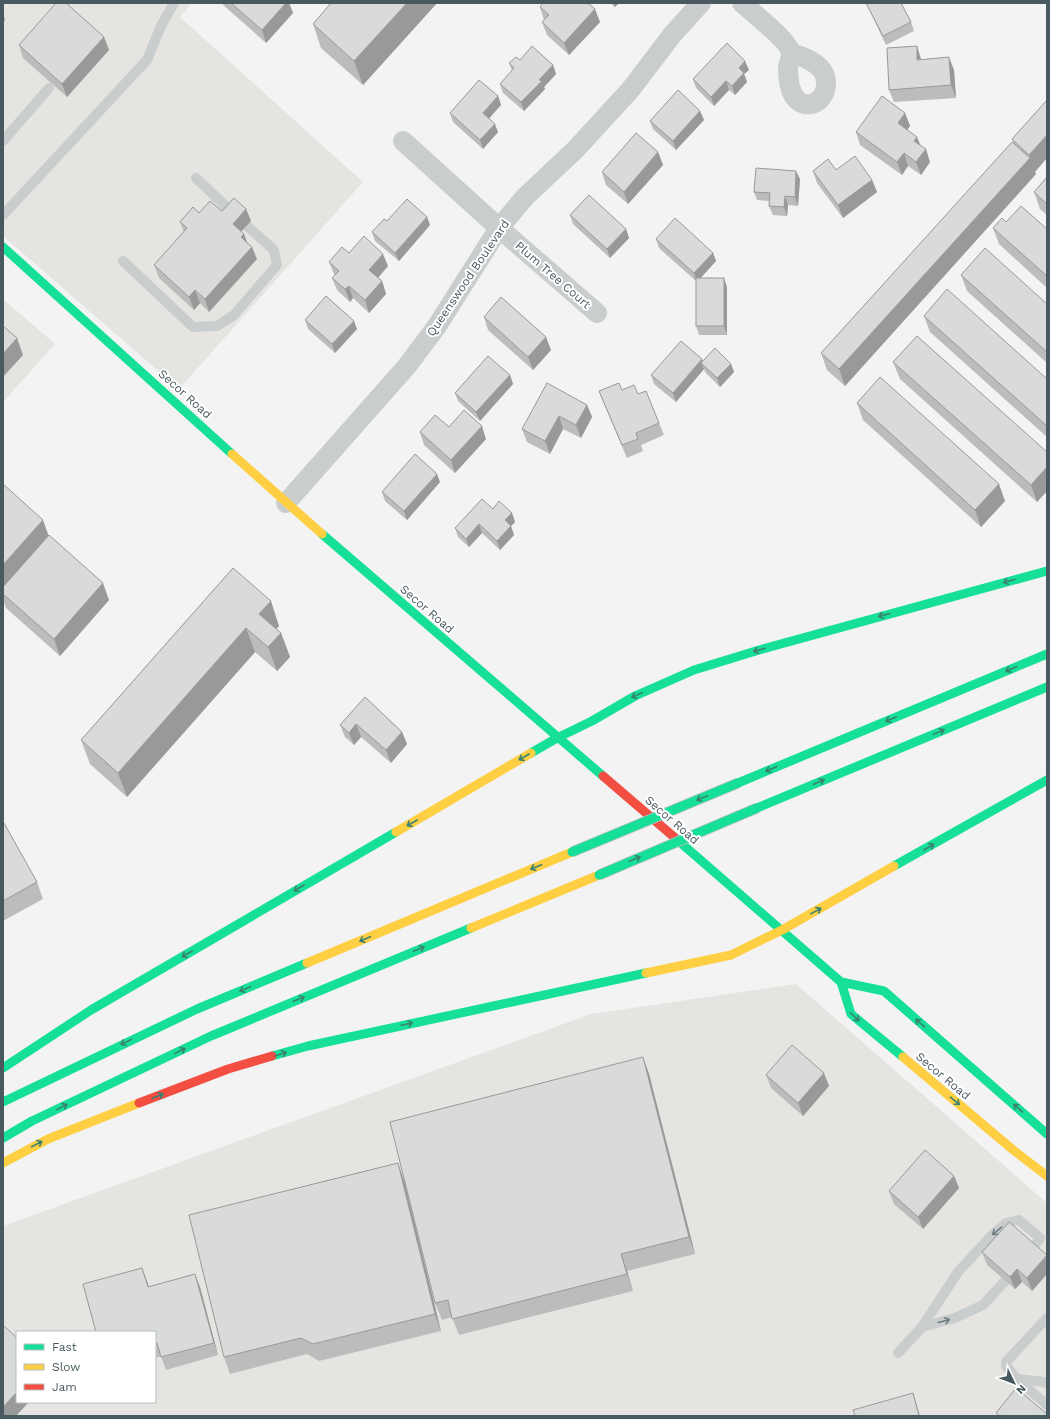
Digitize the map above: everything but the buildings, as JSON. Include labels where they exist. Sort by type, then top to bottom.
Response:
[{"type":"main road","name":"Secor Road","points":[[3,247],[286,503],[841,982],[884,992],[1047,1134]]},
{"type":"main road","points":[[3,1068],[90,1010],[558,738],[635,696],[694,670],[759,650],[1047,571]]},
{"type":"main road","points":[[3,1102],[197,1009],[1047,654]]},
{"type":"main road","points":[[3,1138],[32,1121],[211,1036],[1047,687]]},
{"type":"main road","points":[[3,1163],[48,1139],[228,1070],[308,1046],[731,955],[782,930],[1047,780]]},
{"type":"main road","name":"Secor Road","points":[[841,982],[851,1014],[1012,1149],[1047,1176]]},
{"type":"street","name":"Queenswood Boulevard","points":[[286,503],[407,366],[437,326],[499,228],[525,198],[575,150],[631,90],[672,35],[701,3]]},
{"type":"street","points":[[742,3],[786,43],[791,53]]},
{"type":"street","name":"Plum Tree Court","points":[[403,141],[499,228],[597,313]]},
{"type":"lane","points":[[3,215],[147,60],[161,26],[174,3]]},
{"type":"lane","points":[[3,141],[49,88]]},
{"type":"lane","points":[[196,178],[235,215]]},
{"type":"lane","points":[[123,260],[193,327],[217,326],[234,315],[277,265],[274,250],[247,226]]},
{"type":"lane","points":[[898,1353],[922,1327],[958,1272],[994,1233],[1006,1224],[1019,1220],[1040,1238],[1032,1250]]},
{"type":"lane","points":[[922,1327],[955,1318],[983,1305],[1005,1281]]},
{"type":"lane","points":[[1047,1319],[1006,1362],[1008,1370],[1047,1405]]},
{"type":"lane","points":[[1018,1379],[1046,1382]]},
{"type":"shaded area","points":[[3,3],[192,3],[180,17],[363,182],[179,389],[3,236]]},
{"type":"shaded area","points":[[3,299],[55,344],[3,402]]},
{"type":"shaded area","points":[[796,984],[1047,1203],[1047,1416],[3,1416],[3,1226],[591,1014]]},
{"type":"traffic: fast","points":[[3,247],[232,454]]},
{"type":"traffic: fast","points":[[322,534],[603,776]]},
{"type":"traffic: fast","points":[[531,753],[557,738],[592,721],[635,696],[694,670],[759,650],[1047,571]]},
{"type":"traffic: fast","points":[[738,783],[1047,654]]},
{"type":"traffic: fast","points":[[757,808],[1047,687]]},
{"type":"traffic: fast","points":[[894,866],[1047,780]]},
{"type":"traffic: fast","points":[[572,852],[738,783]]},
{"type":"traffic: fast","points":[[599,875],[757,808]]},
{"type":"traffic: fast","points":[[3,1068],[91,1010],[396,832]]},
{"type":"traffic: fast","points":[[674,837],[841,982],[851,1014],[903,1057]]},
{"type":"traffic: fast","points":[[3,1138],[32,1121],[211,1036],[471,928]]},
{"type":"traffic: fast","points":[[3,1102],[197,1009],[307,963]]},
{"type":"traffic: fast","points":[[272,1056],[308,1046],[646,973]]},
{"type":"traffic: fast","points":[[841,982],[884,991],[1047,1134]]},
{"type":"traffic: slow","points":[[232,454],[322,534]]},
{"type":"traffic: slow","points":[[396,832],[531,753]]},
{"type":"traffic: slow","points":[[307,963],[572,852]]},
{"type":"traffic: slow","points":[[646,973],[731,955],[782,930],[894,866]]},
{"type":"traffic: slow","points":[[471,928],[599,875]]},
{"type":"traffic: slow","points":[[903,1057],[1012,1149],[1047,1176]]},
{"type":"traffic: slow","points":[[3,1163],[48,1139],[139,1103]]},
{"type":"traffic: jam","points":[[603,776],[674,837]]},
{"type":"traffic: jam","points":[[139,1103],[228,1069],[272,1056]]}]
